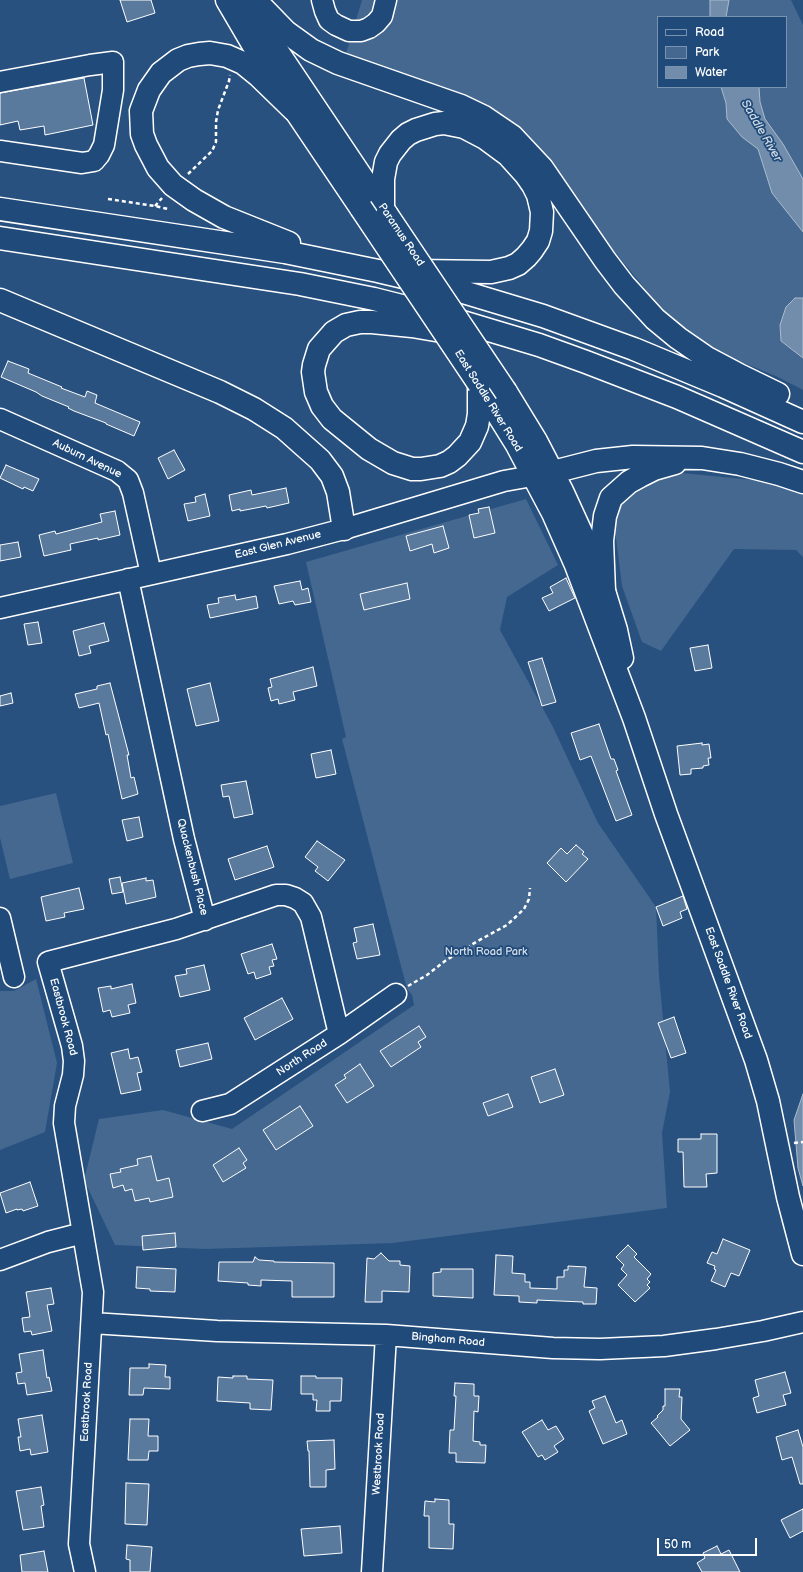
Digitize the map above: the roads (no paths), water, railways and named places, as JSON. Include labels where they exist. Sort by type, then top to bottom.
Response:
[{"type":"main road","points":[[227,0],[257,52],[294,110]]},
{"type":"main road","name":"Paramus Road","points":[[247,0],[275,48],[528,427],[543,474]]},
{"type":"main road","points":[[255,0],[277,24],[311,50],[338,62],[460,106],[484,117],[507,133],[523,146],[542,168],[608,264],[624,285],[655,318],[691,348],[723,367],[803,405]]},
{"type":"main road","points":[[294,110],[252,70],[235,58],[220,54],[199,54],[178,60],[161,73],[149,90],[141,111],[142,134],[151,157],[165,178],[194,200],[224,217],[333,261]]},
{"type":"main road","name":"East Saddle River Road","points":[[294,110],[479,384],[517,445],[543,474],[579,528],[604,591],[616,630],[634,718]]},
{"type":"main road","points":[[378,271],[500,271],[518,264],[526,258],[538,241],[542,222],[542,212],[538,195],[526,175],[512,160],[497,146],[474,131],[455,124],[444,123],[430,125],[416,130],[401,140],[395,147],[386,162],[384,170],[383,184],[385,212]]},
{"type":"main road","points":[[0,209],[230,243],[333,261],[378,271],[497,302],[569,325],[678,367],[803,422]]},
{"type":"main road","points":[[0,238],[228,272],[325,289],[448,318],[539,345],[677,397],[803,452]]},
{"type":"main road","points":[[0,300],[215,390],[254,409],[284,428],[320,460],[332,476],[338,492],[344,529]]},
{"type":"main road","points":[[479,384],[479,414],[477,426],[470,442],[464,450],[440,466],[412,469],[393,463],[381,457],[364,446],[340,426],[327,412],[319,400],[314,386],[313,372],[319,349],[328,337],[340,328],[360,322],[397,324],[539,345]]},
{"type":"main road","points":[[543,474],[596,462],[633,457],[702,458],[740,464],[803,482]]},
{"type":"main road","points":[[604,591],[602,541],[605,516],[612,498],[629,482],[654,469],[670,464],[702,458]]},
{"type":"main road","name":"East Saddle River Road","points":[[543,474],[553,513],[576,565],[634,718],[666,814],[756,1060],[768,1101],[788,1197],[803,1254]]},
{"type":"street","points":[[322,0],[324,11],[329,20],[336,26],[349,31],[361,31],[376,23],[382,16],[386,0]]},
{"type":"street","points":[[0,82],[113,62],[113,90],[104,145],[94,161],[82,163],[0,151]]},
{"type":"street","name":"Auburn Avenue","points":[[0,418],[117,471],[128,480],[133,493],[152,574]]},
{"type":"street","name":"East Glen Avenue","points":[[0,608],[259,551],[344,529],[504,481],[543,474]]},
{"type":"street","name":"Quackenbush Place","points":[[128,579],[184,839],[205,920],[276,895],[286,895],[303,903],[311,917],[339,1034]]},
{"type":"street","points":[[0,918],[14,977]]},
{"type":"street","name":"Eastbrook Road","points":[[85,1572],[80,1544],[93,1292],[64,1123],[65,1106],[73,1075],[73,1053],[48,962],[205,920]]},
{"type":"street","name":"North Road","points":[[202,1111],[230,1104],[339,1034],[396,994]]},
{"type":"street","points":[[0,1260],[48,1242],[83,1233]]},
{"type":"street","name":"Bingham Road","points":[[92,1323],[217,1331],[386,1335],[553,1348],[600,1349],[664,1346],[763,1331],[803,1322]]},
{"type":"street","name":"Westbrook Road","points":[[372,1572],[386,1335]]},
{"type":"water","points":[[710,0],[729,0],[726,16],[710,16]]},
{"type":"water","name":"Saddle River","points":[[721,88],[759,88],[760,102],[765,119],[783,144],[803,179],[803,232],[772,193],[758,149],[742,137],[727,119],[726,103]]},
{"type":"water","points":[[795,298],[803,298],[803,358],[781,341],[780,325],[786,307]]},
{"type":"water","points":[[803,1094],[803,1186],[798,1168],[794,1120]]},
{"type":"park label","name":"North Road Park","points":[[486,952]]}]
